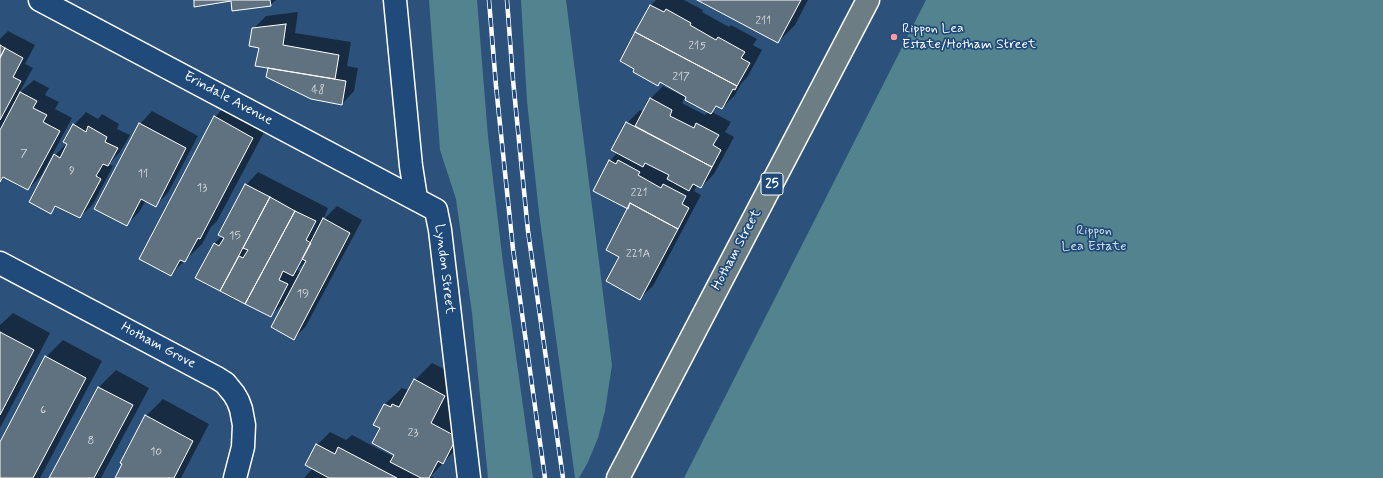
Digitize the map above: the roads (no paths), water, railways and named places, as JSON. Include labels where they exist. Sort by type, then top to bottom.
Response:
[{"type":"main road","name":"Hotham Street","points":[[618,478],[868,0]]},
{"type":"street","name":"Erindale Avenue","points":[[40,0],[416,198]]},
{"type":"street","points":[[395,0],[410,160],[416,198]]},
{"type":"street","name":"Lyndon Street","points":[[416,198],[436,210],[440,230],[469,478]]},
{"type":"street","name":"Hotham Grove","points":[[0,263],[225,383],[238,401],[242,412],[244,425],[243,448],[235,478]]},
{"type":"railway","points":[[489,0],[496,86],[513,249],[545,478]]},
{"type":"railway","points":[[507,0],[513,80],[528,231],[563,478]]},
{"type":"place","name":"Rippon Lea Estate/Hotham Street","points":[[894,37]]},
{"type":"park label","name":"Rippon Lea Estate","points":[[1094,240]]}]
